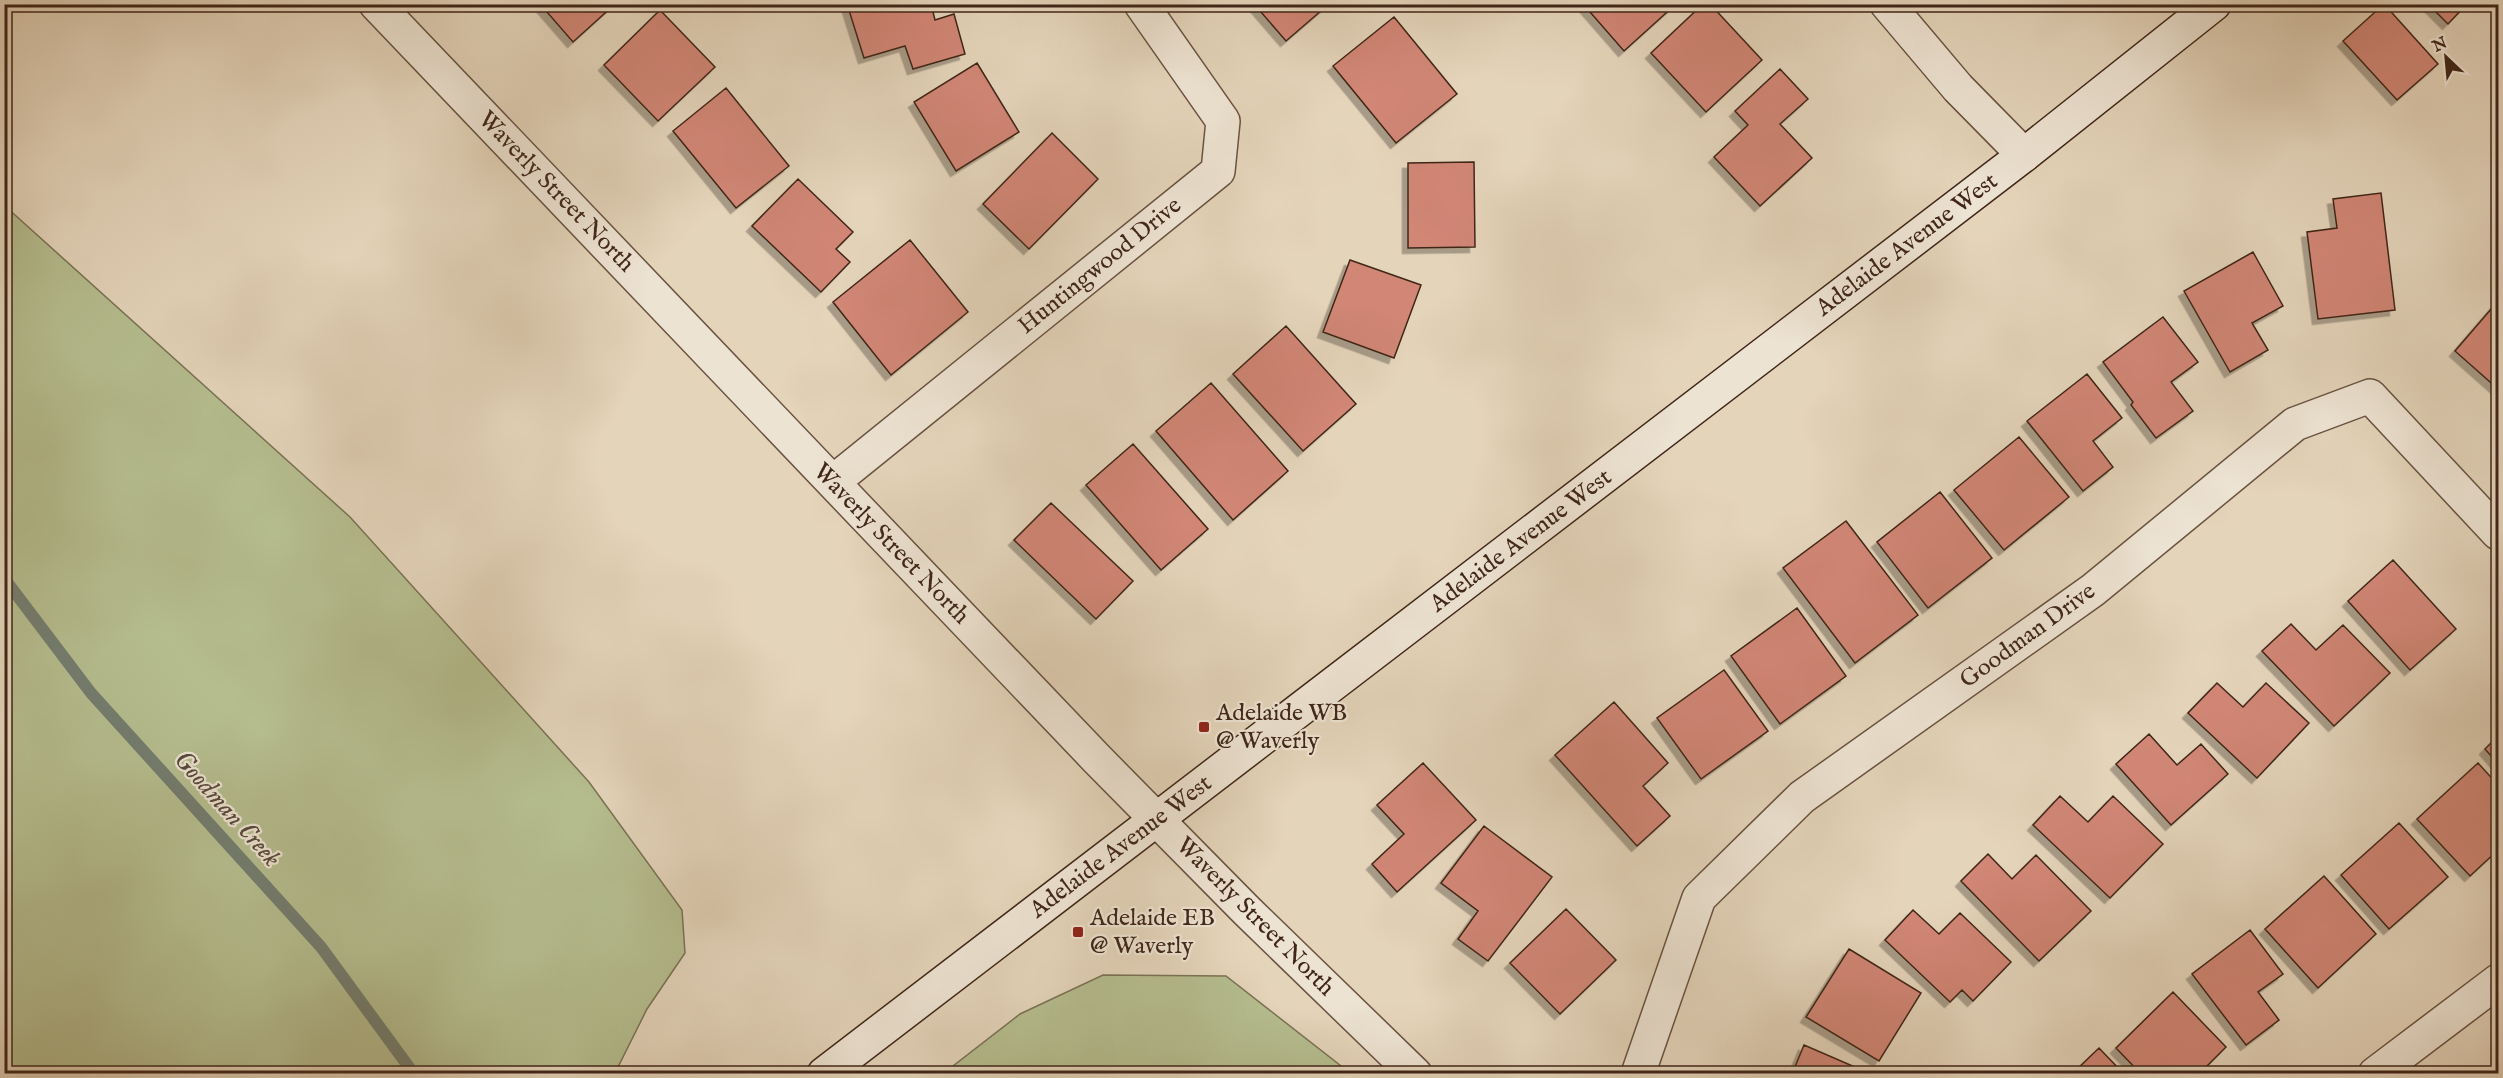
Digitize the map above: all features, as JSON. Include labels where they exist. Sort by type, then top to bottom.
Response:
[{"type":"street","name":"Waverly Street North","points":[[376,4],[1157,820],[1415,1074]]},
{"type":"street","name":"Huntingwood Drive","points":[[833,482],[1218,171],[1223,121],[1141,4]]},
{"type":"street","points":[[1887,4],[1958,88],[2024,155]]},
{"type":"street","name":"Adelaide Avenue West","points":[[824,1074],[2024,155],[2214,4]]},
{"type":"street","name":"Goodman Drive","points":[[1638,1074],[1699,898],[1802,797],[2093,590],[2295,424],[2370,396],[2499,533]]},
{"type":"street","points":[[2375,1074],[2499,981]]},
{"type":"green space","points":[[5,206],[350,517],[589,782],[682,910],[685,953],[647,1009],[615,1073],[5,1073]]},
{"type":"green space","points":[[1103,975],[1226,976],[1350,1073],[944,1073],[1020,1014]]},
{"type":"building","points":[[540,4],[615,4],[573,42]]},
{"type":"building","points":[[847,4],[931,4],[935,20],[954,14],[965,54],[913,69],[905,46],[864,58]]},
{"type":"building","points":[[1254,4],[1329,4],[1286,41]]},
{"type":"building","points":[[1583,4],[1676,4],[1624,51]]},
{"type":"building","points":[[1703,4],[1710,4],[1762,60],[1706,112],[1651,53]]},
{"type":"building","points":[[2384,4],[2438,64],[2397,100],[2343,41]]},
{"type":"building","points":[[2428,4],[2467,4],[2448,24]]},
{"type":"building","points":[[660,10],[715,67],[658,121],[604,65]]},
{"type":"building","points":[[1394,17],[1457,94],[1396,143],[1333,66]]},
{"type":"building","points":[[977,63],[1019,132],[956,171],[914,102]]},
{"type":"building","points":[[1780,69],[1808,99],[1780,124],[1812,158],[1760,206],[1714,157],[1748,125],[1735,111]]},
{"type":"building","points":[[726,88],[789,166],[736,208],[673,131]]},
{"type":"building","points":[[1052,133],[1098,179],[1029,249],[983,204]]},
{"type":"building","points":[[1474,162],[1475,247],[1408,248],[1408,163]]},
{"type":"building","points":[[798,179],[853,232],[836,249],[850,262],[821,292],[752,226]]},
{"type":"building","points":[[2381,193],[2395,310],[2318,319],[2307,232],[2337,228],[2333,199]]},
{"type":"building","points":[[910,240],[968,312],[891,375],[833,302]]},
{"type":"building","points":[[2253,252],[2283,306],[2252,323],[2268,350],[2230,372],[2184,291]]},
{"type":"building","points":[[1350,260],[1421,285],[1394,358],[1323,332]]},
{"type":"building","points":[[2498,301],[2498,389],[2455,351]]},
{"type":"building","points":[[2163,317],[2198,362],[2171,382],[2193,411],[2156,438],[2103,362]]},
{"type":"building","points":[[1286,326],[1356,404],[1303,451],[1233,374]]},
{"type":"building","points":[[2087,374],[2122,418],[2093,441],[2113,467],[2083,491],[2027,421]]},
{"type":"building","points":[[1211,383],[1288,471],[1233,520],[1156,431]]},
{"type":"building","points":[[2019,437],[2069,497],[2004,550],[1954,490]]},
{"type":"building","points":[[1133,444],[1208,529],[1161,570],[1086,485]]},
{"type":"building","points":[[1940,492],[1992,558],[1928,608],[1877,542]]},
{"type":"building","points":[[1051,503],[1133,581],[1096,619],[1014,540]]},
{"type":"building","points":[[1846,521],[1918,615],[1855,663],[1783,568]]},
{"type":"building","points":[[2393,560],[2456,629],[2410,670],[2348,601]]},
{"type":"building","points":[[1797,608],[1846,676],[1780,724],[1731,656]]},
{"type":"building","points":[[2291,624],[2316,650],[2343,625],[2390,673],[2334,726],[2262,651]]},
{"type":"building","points":[[1724,670],[1768,731],[1701,779],[1657,718]]},
{"type":"building","points":[[2217,683],[2243,707],[2266,683],[2309,723],[2257,778],[2188,713]]},
{"type":"building","points":[[1614,702],[1668,763],[1643,786],[1670,816],[1637,846],[1555,755]]},
{"type":"building","points":[[2149,734],[2177,765],[2201,744],[2228,774],[2171,825],[2116,764]]},
{"type":"building","points":[[2498,736],[2498,764],[2485,749]]},
{"type":"building","points":[[1423,763],[1476,820],[1397,892],[1372,864],[1404,834],[1377,805]]},
{"type":"building","points":[[2478,763],[2498,785],[2498,850],[2470,876],[2417,819]]},
{"type":"building","points":[[2060,796],[2088,822],[2113,796],[2163,844],[2110,898],[2033,825]]},
{"type":"building","points":[[2399,823],[2448,877],[2389,929],[2341,875]]},
{"type":"building","points":[[1484,826],[1552,877],[1488,961],[1458,939],[1478,911],[1441,883]]},
{"type":"building","points":[[1988,854],[2012,879],[2036,855],[2091,911],[2039,961],[1961,881]]},
{"type":"building","points":[[2324,876],[2376,934],[2318,988],[2265,929]]},
{"type":"building","points":[[1566,909],[1616,960],[1560,1014],[1510,963]]},
{"type":"building","points":[[1913,910],[1939,934],[1960,913],[2011,962],[1973,1001],[1962,990],[1950,1002],[1885,940]]},
{"type":"building","points":[[2250,930],[2283,974],[2258,992],[2279,1020],[2246,1045],[2192,974]]},
{"type":"building","points":[[1849,949],[1921,993],[1879,1061],[1806,1017]]},
{"type":"building","points":[[2173,992],[2226,1047],[2199,1074],[2141,1074],[2116,1048]]},
{"type":"building","points":[[1804,1045],[1871,1074],[1792,1074]]},
{"type":"building","points":[[2099,1048],[2124,1074],[2072,1074]]},
{"type":"waterway","name":"Goodman Creek","points":[[4,578],[91,693],[321,947],[414,1074]]},
{"type":"place","name":"Adelaide WB @ Waverly","points":[[1204,727]]},
{"type":"place","name":"Adelaide EB @ Waverly","points":[[1078,932]]}]
